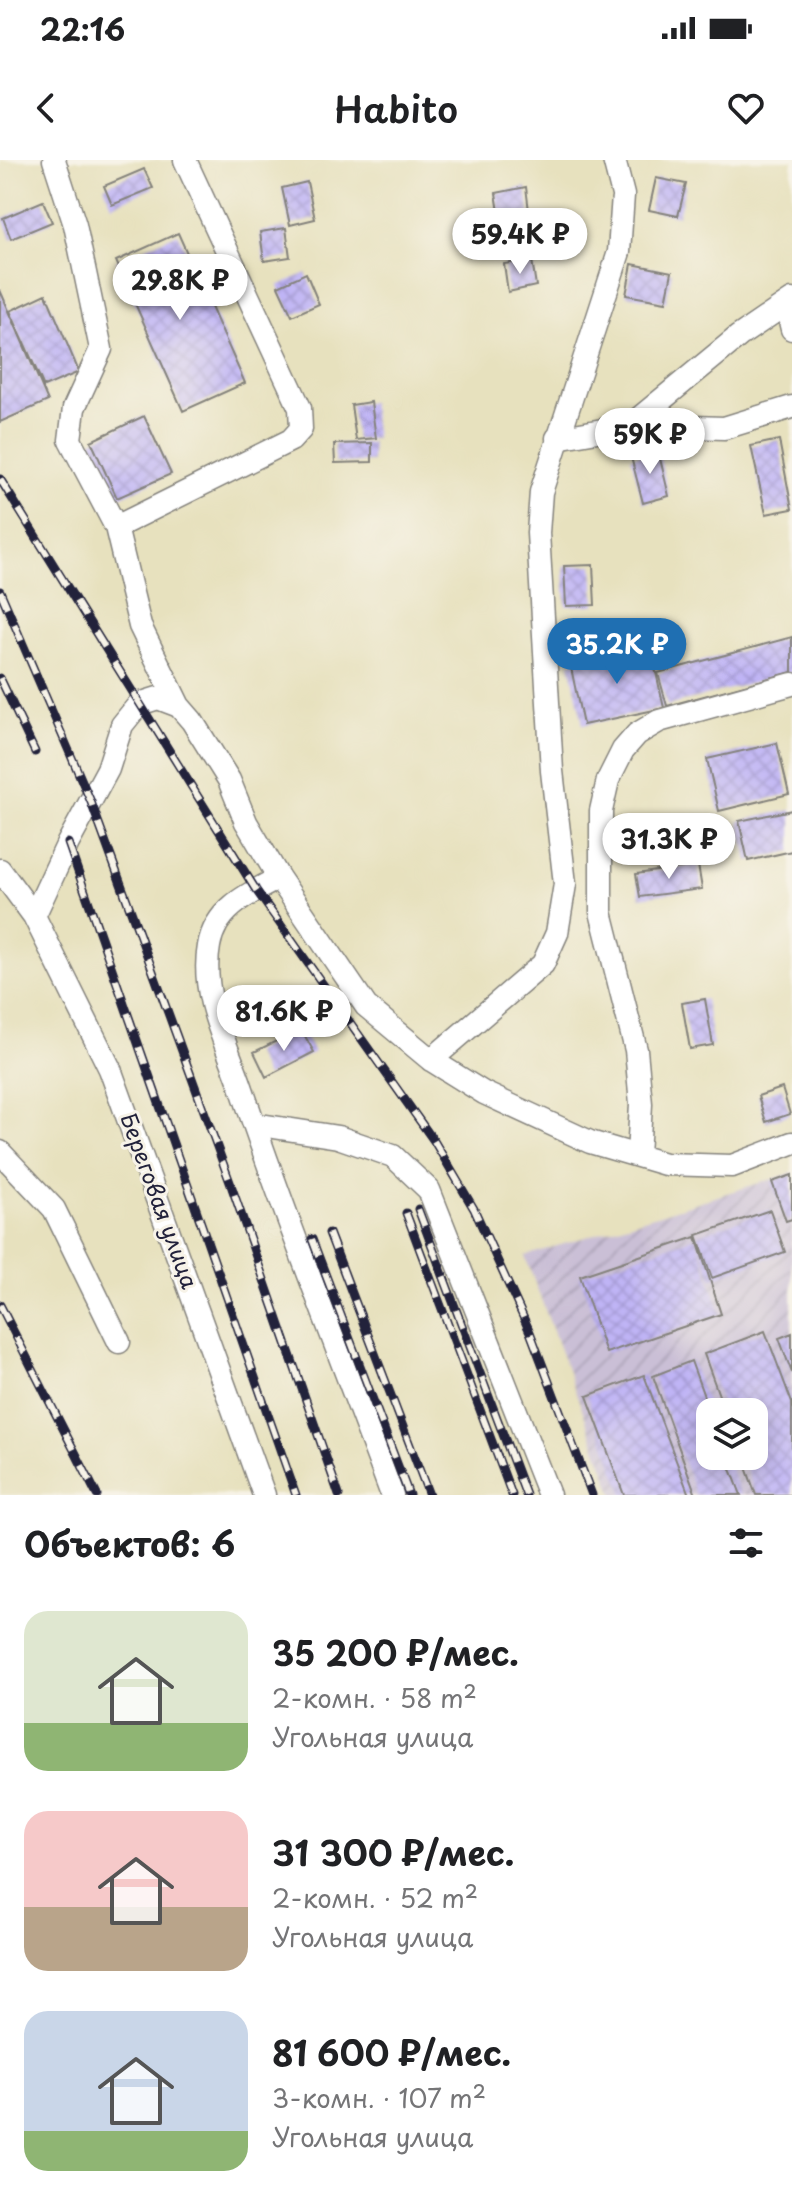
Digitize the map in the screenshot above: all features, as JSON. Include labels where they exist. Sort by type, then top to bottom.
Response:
[{"type":"street","points":[[54,160],[75,225],[101,349],[74,408],[70,440],[116,527],[140,626],[179,706],[229,780],[246,822],[279,878],[366,1006],[431,1060],[484,1093],[577,1136],[665,1164],[732,1166],[792,1143]]},
{"type":"street","points":[[116,527],[291,440],[301,429],[300,408],[185,160]]},
{"type":"street","points":[[431,1060],[543,964],[557,933],[565,884],[552,771],[538,533],[541,492],[619,252],[623,195],[614,160]]},
{"type":"street","points":[[631,425],[739,336],[789,302],[792,329]]},
{"type":"street","points":[[557,438],[631,425],[724,428],[792,407]]},
{"type":"street","points":[[638,1155],[641,1104],[636,1050],[601,912],[601,811],[608,780],[623,750],[637,734],[659,721],[792,684]]},
{"type":"street","points":[[34,916],[68,843],[108,769],[122,725],[139,704],[158,698],[179,706]]},
{"type":"street","name":"Береговая улица","points":[[2,877],[34,916],[110,1069],[264,1495]]},
{"type":"street","points":[[279,878],[224,912],[214,928],[208,947],[209,990],[254,1124],[392,1495]]},
{"type":"street","points":[[254,1124],[338,1137],[393,1156],[429,1190],[549,1495]]},
{"type":"street","points":[[0,1152],[54,1209],[119,1342]]},
{"type":"shaded area","points":[[792,1173],[792,1495],[614,1495],[525,1256]]},
{"type":"building","points":[[144,169],[153,188],[112,205],[104,186]]},
{"type":"building","points":[[656,178],[686,184],[678,216],[649,210]]},
{"type":"building","points":[[307,182],[315,219],[290,225],[282,188]]},
{"type":"building","points":[[526,187],[530,219],[501,225],[496,193]]},
{"type":"building","points":[[43,201],[52,222],[11,239],[3,218]]},
{"type":"building","points":[[286,228],[290,257],[264,261],[260,232]]},
{"type":"building","points":[[178,233],[245,383],[183,411],[116,261]]},
{"type":"building","points":[[532,260],[536,286],[508,292],[504,264]]},
{"type":"building","points":[[632,264],[672,272],[666,302],[626,295]]},
{"type":"building","points":[[306,273],[319,304],[292,316],[278,286]]},
{"type":"building","points":[[0,290],[48,401],[0,422]]},
{"type":"building","points":[[46,294],[79,372],[44,387],[10,311]]},
{"type":"building","points":[[371,402],[376,438],[356,440],[351,405]]},
{"type":"building","points":[[144,416],[171,474],[117,498],[91,441]]},
{"type":"building","points":[[779,440],[792,509],[766,514],[751,446]]},
{"type":"building","points":[[372,443],[372,462],[335,463],[334,444]]},
{"type":"building","points":[[658,450],[669,496],[643,503],[631,457]]},
{"type":"building","points":[[593,565],[595,605],[566,606],[564,566]]},
{"type":"building","points":[[792,637],[792,672],[667,706],[658,673]]},
{"type":"building","points":[[650,646],[664,708],[583,725],[570,663]]},
{"type":"building","points":[[777,743],[789,794],[719,811],[707,759]]},
{"type":"building","points":[[792,810],[792,851],[748,861],[739,821]]},
{"type":"building","points":[[698,865],[702,889],[640,897],[636,874]]},
{"type":"building","points":[[705,999],[713,1045],[690,1049],[682,1003]]},
{"type":"building","points":[[301,1029],[314,1052],[266,1077],[254,1052]]},
{"type":"building","points":[[782,1088],[790,1114],[766,1122],[758,1096]]},
{"type":"building","points":[[792,1175],[792,1219],[786,1221],[772,1182]]},
{"type":"building","points":[[770,1210],[785,1252],[712,1278],[697,1235]]},
{"type":"building","points":[[696,1237],[721,1314],[606,1353],[580,1276]]},
{"type":"building","points":[[765,1331],[792,1403],[792,1495],[756,1495],[747,1470],[768,1470],[768,1398],[720,1398],[704,1354]]},
{"type":"building","points":[[792,1333],[792,1373],[779,1338]]},
{"type":"building","points":[[691,1361],[705,1398],[696,1398],[696,1470],[731,1470],[741,1495],[696,1495],[653,1376]]},
{"type":"building","points":[[644,1375],[689,1495],[624,1495],[587,1396]]},
{"type":"railway","points":[[0,479],[256,890],[434,1141],[474,1209],[530,1332],[592,1495]]},
{"type":"railway","points":[[0,591],[91,802],[231,1185],[339,1495]]},
{"type":"railway","points":[[0,678],[35,752]]},
{"type":"railway","points":[[68,843],[296,1495]]},
{"type":"railway","points":[[418,1209],[526,1495]]},
{"type":"railway","points":[[406,1213],[512,1495]]},
{"type":"railway","points":[[329,1233],[429,1495]]},
{"type":"railway","points":[[312,1239],[409,1495]]},
{"type":"railway","points":[[0,1305],[97,1495]]}]
